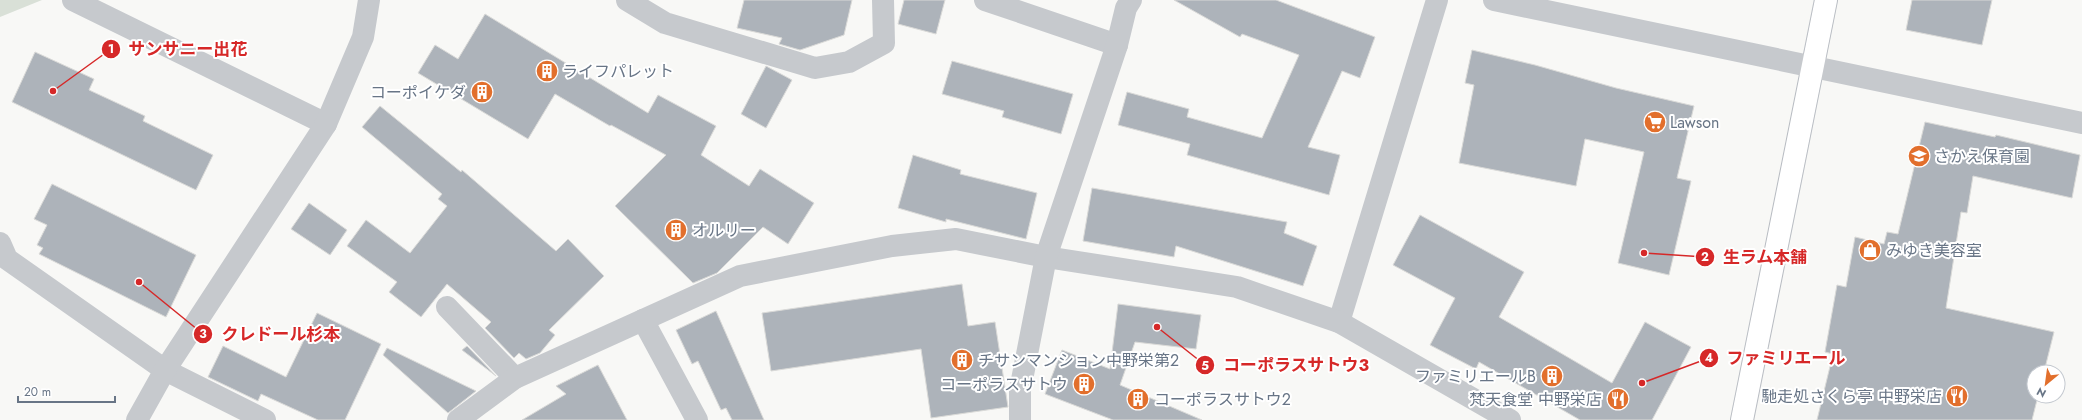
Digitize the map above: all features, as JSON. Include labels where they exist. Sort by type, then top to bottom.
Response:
[{"type":"street","points":[[73,0],[326,124]]},
{"type":"street","points":[[137,420],[165,370],[326,124],[363,37],[369,0]]},
{"type":"street","points":[[627,0],[665,23],[815,68],[849,62],[884,43],[883,0]]},
{"type":"street","points":[[985,0],[1117,45]]},
{"type":"street","points":[[1020,420],[1020,390],[1046,257],[1117,45],[1126,8],[1131,0]]},
{"type":"street","points":[[1339,322],[1437,0]]},
{"type":"street","points":[[1494,0],[2082,123]]},
{"type":"street","points":[[1742,420],[1826,0]]},
{"type":"street","points":[[458,420],[515,378],[740,276],[892,246],[956,239],[1046,257],[1237,287],[1339,322],[1510,420]]},
{"type":"street","points":[[0,243],[7,259],[165,370],[265,420]]},
{"type":"street","points":[[447,307],[515,378]]},
{"type":"street","points":[[642,320],[697,420]]},
{"type":"shaded area","points":[[0,0],[42,0],[0,17]]},
{"type":"building","points":[[744,0],[852,0],[844,35],[800,50],[779,44],[782,38],[737,28]]},
{"type":"building","points":[[904,0],[945,0],[936,34],[898,24]]},
{"type":"building","points":[[1174,0],[1276,0],[1375,37],[1360,78],[1342,71],[1308,147],[1340,155],[1329,195],[1187,155],[1190,144],[1118,125],[1127,92],[1189,109],[1187,117],[1262,138],[1299,55],[1242,34],[1240,37]]},
{"type":"building","points":[[1912,0],[1992,0],[1982,45],[1906,30]]},
{"type":"building","points":[[485,14],[648,113],[658,95],[716,126],[701,155],[749,186],[760,169],[814,203],[788,244],[763,227],[717,273],[693,283],[615,206],[666,155],[611,125],[610,126],[555,94],[528,139],[418,73],[435,45],[458,59]]},
{"type":"building","points":[[1472,50],[1535,65],[1616,88],[1694,106],[1677,178],[1691,181],[1669,275],[1618,263],[1644,152],[1585,139],[1576,186],[1459,163],[1474,85],[1465,83]]},
{"type":"building","points":[[35,52],[94,79],[89,90],[145,116],[143,121],[213,155],[196,190],[12,102]]},
{"type":"building","points":[[952,61],[1073,94],[1061,134],[1002,117],[1004,111],[942,94]]},
{"type":"building","points":[[766,66],[792,80],[766,128],[741,114]]},
{"type":"building","points":[[380,106],[461,172],[462,170],[556,251],[568,239],[604,276],[549,330],[555,335],[540,353],[526,359],[519,353],[514,358],[485,328],[491,322],[447,284],[421,317],[389,292],[397,282],[347,246],[366,220],[410,253],[447,206],[438,199],[442,194],[362,127]]},
{"type":"building","points":[[1925,122],[1995,137],[1996,135],[2080,155],[2072,198],[1973,176],[1967,213],[1961,212],[1946,308],[2054,332],[2046,364],[2026,364],[2026,404],[2036,404],[2032,420],[1817,420],[1833,354],[1825,352],[1837,285],[1846,287],[1855,237],[1884,244],[1887,232],[1898,234]]},
{"type":"building","points":[[913,155],[961,170],[960,174],[1037,193],[1026,239],[946,219],[946,222],[898,208]]},
{"type":"building","points":[[52,184],[196,255],[166,317],[39,254],[43,248],[37,245],[47,225],[34,219]]},
{"type":"building","points":[[1092,188],[1287,222],[1284,233],[1317,246],[1303,286],[1176,246],[1174,257],[1083,241]]},
{"type":"building","points":[[309,203],[347,230],[330,255],[291,229]]},
{"type":"building","points":[[1420,215],[1524,272],[1499,317],[1612,383],[1645,322],[1691,347],[1652,420],[1580,420],[1479,362],[1476,369],[1430,345],[1455,298],[1393,265]]},
{"type":"building","name":"チサンマンション中野栄第2","points":[[962,284],[968,326],[995,322],[1008,407],[931,418],[921,349],[771,371],[762,313]]},
{"type":"building","points":[[1118,304],[1201,315],[1196,349],[1135,342],[1120,385],[1202,420],[1113,420],[1045,394],[1062,350],[1110,369]]},
{"type":"building","points":[[716,311],[764,420],[732,420],[726,408],[721,410],[698,361],[692,364],[676,330]]},
{"type":"building","points":[[317,313],[381,344],[345,420],[318,420],[261,394],[258,401],[208,377],[223,346],[286,377]]},
{"type":"building","points":[[467,346],[496,376],[462,350]]},
{"type":"building","points":[[387,348],[476,391],[448,413],[383,355]]},
{"type":"building","points":[[598,365],[627,420],[522,420],[566,394],[556,386]]},
{"type":"place","name":"ライフパレット","points":[[547,71]]},
{"type":"place","name":"サンサニー出花","points":[[53,91]]},
{"type":"place","name":"コーポイケダ","points":[[482,92]]},
{"type":"place","name":"Lawson","points":[[1655,122]]},
{"type":"place","name":"さかえ保育園","points":[[1919,156]]},
{"type":"place","name":"オルリー","points":[[676,230]]},
{"type":"place","name":"みゆき美容室","points":[[1870,250]]},
{"type":"place","name":"生ラム本舗","points":[[1644,253]]},
{"type":"place","name":"クレドール杉本","points":[[139,282]]},
{"type":"place","name":"コーポラスサトウ3","points":[[1157,327]]},
{"type":"place","name":"チサンマンション中野栄第2","points":[[962,360]]},
{"type":"place","name":"ファミリエールB","points":[[1552,376]]},
{"type":"place","name":"ファミリエール","points":[[1642,383]]},
{"type":"place","name":"コーポラスサトウ","points":[[1084,384]]},
{"type":"place","name":"馳走処さくら亭 中野栄店","points":[[1957,396]]},
{"type":"place","name":"コーポラスサトウ2","points":[[1138,399]]},
{"type":"place","name":"梵天食堂 中野栄店","points":[[1618,399]]}]
